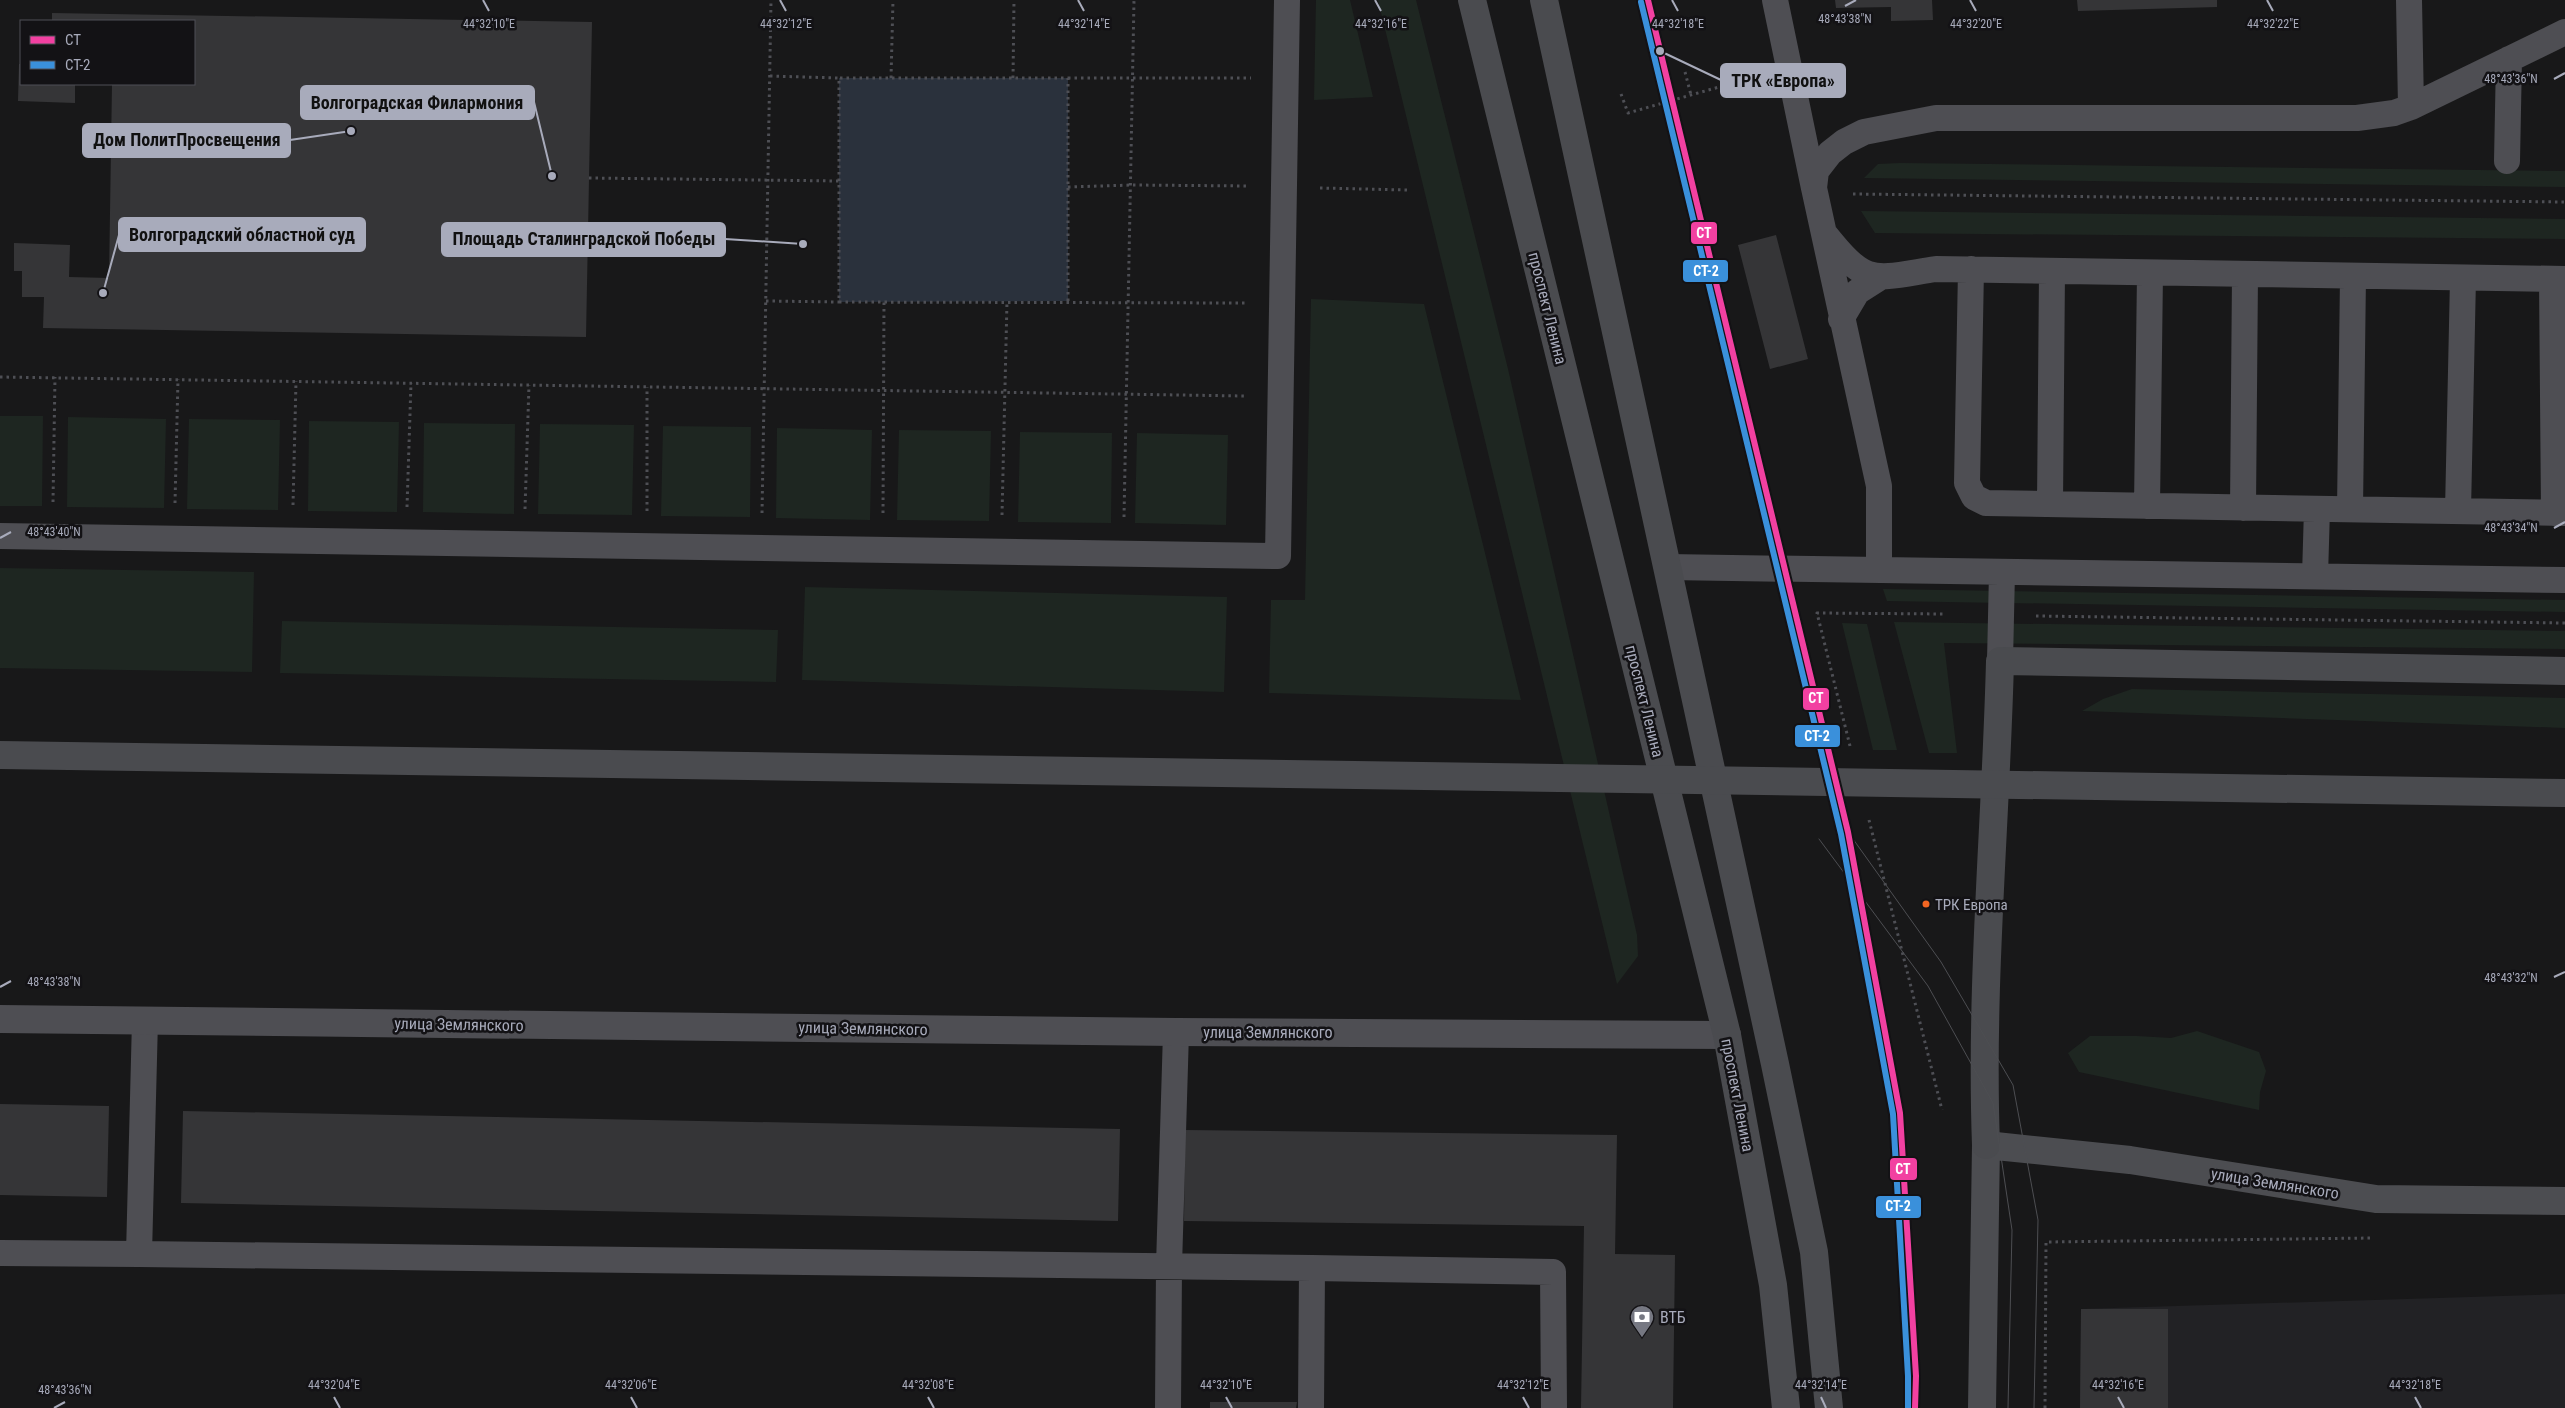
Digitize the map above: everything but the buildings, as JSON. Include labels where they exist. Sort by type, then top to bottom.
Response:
[{"type":"main road","name":"проспект Ленина","points":[[1472,0],[1727,1035],[1773,1285],[1786,1408]]},
{"type":"main road","points":[[1544,0],[1814,1252],[1829,1408]]},
{"type":"main road","points":[[1982,1408],[1986,998],[2000,661],[2565,671]]},
{"type":"main road","points":[[0,755],[2565,793]]},
{"type":"main road","name":"улица Землянского","points":[[1986,1145],[2130,1160],[2376,1198],[2565,1201]]},
{"type":"street","name":"улица Землянского","points":[[0,1018],[1176,1032],[1727,1035]]},
{"type":"lane","points":[[0,536],[1278,556],[1287,0]]},
{"type":"lane","points":[[1775,0],[1841,319],[1879,486],[1878,570]]},
{"type":"lane","points":[[2409,0],[2411,107]]},
{"type":"lane","points":[[1814,191],[1816,171],[1830,153],[1844,142],[1864,132],[1936,118],[2357,118],[2394,113],[2411,107],[2565,32]]},
{"type":"lane","points":[[2507,162],[2509,59]]},
{"type":"lane","points":[[1822,230],[1853,266],[1879,278]]},
{"type":"lane","points":[[1841,319],[1857,292],[1879,278],[1936,269],[1971,269],[2558,279],[2560,513],[1986,503],[1974,497],[1967,484],[1971,269]]},
{"type":"lane","points":[[2050,504],[2052,271]]},
{"type":"lane","points":[[2147,506],[2150,273]]},
{"type":"lane","points":[[2242,508],[2245,274]]},
{"type":"lane","points":[[2350,509],[2353,276]]},
{"type":"lane","points":[[2458,511],[2463,278]]},
{"type":"lane","points":[[2316,576],[2317,508]]},
{"type":"lane","points":[[1667,567],[2565,580]]},
{"type":"lane","points":[[2000,661],[2002,572]]},
{"type":"lane","points":[[140,1254],[145,1020]]},
{"type":"lane","points":[[1168,1408],[1176,1032]]},
{"type":"lane","points":[[0,1253],[1553,1272],[1554,1408]]},
{"type":"lane","points":[[1311,1408],[1312,1268]]},
{"type":"path","points":[[762,522],[771,0]]},
{"type":"path","points":[[891,78],[893,0]]},
{"type":"path","points":[[1013,78],[1014,0]]},
{"type":"path","points":[[1124,518],[1132,185],[1134,0]]},
{"type":"path","points":[[1685,72],[1691,95]]},
{"type":"path","points":[[770,76],[839,78],[1259,78]]},
{"type":"path","points":[[1621,94],[1628,113],[1758,76]]},
{"type":"path","points":[[839,78],[839,302]]},
{"type":"path","points":[[1068,78],[1068,301]]},
{"type":"path","points":[[589,178],[839,181]]},
{"type":"path","points":[[1068,187],[1132,185],[1256,186]]},
{"type":"path","points":[[1333,188],[1407,190]]},
{"type":"path","points":[[1814,191],[2565,202]]},
{"type":"path","points":[[766,301],[1068,301],[1252,303],[1282,306]]},
{"type":"path","points":[[883,512],[884,301]]},
{"type":"path","points":[[1002,515],[1007,302]]},
{"type":"path","points":[[0,377],[1251,396]]},
{"type":"path","points":[[53,509],[55,377]]},
{"type":"path","points":[[175,512],[178,379]]},
{"type":"path","points":[[293,514],[296,381]]},
{"type":"path","points":[[407,516],[411,383]]},
{"type":"path","points":[[524,518],[529,385]]},
{"type":"path","points":[[647,387],[647,520]]},
{"type":"path","points":[[2028,616],[2565,623]]},
{"type":"path","points":[[2045,1408],[2046,1242],[2376,1238]]},
{"type":"shaded area","points":[[1316,0],[1350,0],[1373,97],[1314,100]]},
{"type":"shaded area","points":[[1378,0],[1416,0],[1508,369],[1637,935],[1638,956],[1617,984]]},
{"type":"shaded area","points":[[839,78],[1068,78],[1068,301],[839,302]]},
{"type":"shaded area","points":[[1878,164],[2565,171],[2565,187],[1864,178]]},
{"type":"shaded area","points":[[1861,211],[2565,219],[2565,239],[1875,233]]},
{"type":"shaded area","points":[[1311,299],[1424,304],[1521,700],[1269,693],[1271,600],[1305,600]]},
{"type":"shaded area","points":[[0,416],[43,416],[42,506],[0,506]]},
{"type":"shaded area","points":[[68,417],[166,419],[164,508],[67,507]]},
{"type":"shaded area","points":[[189,419],[280,420],[278,510],[187,509]]},
{"type":"shaded area","points":[[309,421],[399,422],[397,512],[308,511]]},
{"type":"shaded area","points":[[424,423],[515,424],[514,514],[423,512]]},
{"type":"shaded area","points":[[540,424],[634,425],[632,515],[538,514]]},
{"type":"shaded area","points":[[663,426],[751,427],[750,517],[661,516]]},
{"type":"shaded area","points":[[777,428],[872,430],[870,520],[776,518]]},
{"type":"shaded area","points":[[899,430],[991,431],[989,521],[897,520]]},
{"type":"shaded area","points":[[1020,432],[1112,433],[1111,523],[1018,522]]},
{"type":"shaded area","points":[[1137,433],[1228,435],[1226,525],[1135,523]]},
{"type":"shaded area","points":[[0,568],[254,572],[252,672],[0,668]]},
{"type":"shaded area","points":[[805,587],[1227,597],[1224,692],[802,680]]},
{"type":"shaded area","points":[[1883,589],[2565,600],[2565,612],[1887,601]]},
{"type":"shaded area","points":[[282,621],[778,630],[776,682],[280,673]]},
{"type":"shaded area","points":[[1894,622],[2565,631],[2565,649],[1944,643],[1957,753],[1929,753]]},
{"type":"shaded area","points":[[1842,623],[1867,624],[1897,750],[1873,750]]},
{"type":"shaded area","points":[[2132,689],[2565,698],[2565,728],[2082,711],[2103,699]]},
{"type":"shaded area","points":[[2197,1031],[2259,1052],[2266,1071],[2260,1092],[2259,1110],[2079,1072],[2068,1053],[2090,1036],[2171,1038]]},
{"type":"shaded area","points":[[2565,1294],[2565,1408],[2080,1408],[2081,1309]]},
{"type":"tram line","points":[[1848,832],[1941,962],[2013,1085],[2038,1220],[2034,1408]]},
{"type":"tram line","points":[[1819,839],[1928,986],[1993,1103],[2012,1230],[2008,1408]]},
{"type":"transit line","name":"СТ","points":[[1648,0],[1848,832],[1900,1113],[1916,1376],[1915,1408]]},
{"type":"transit line","name":"СТ-2","points":[[1641,2],[1841,834],[1893,1114],[1908,1376],[1908,1408]]},
{"type":"place","name":"ТРК «Европа»","points":[[1660,51]]},
{"type":"place","name":"Дом ПолитПросвещения","points":[[351,131]]},
{"type":"place","name":"Волгоградская Филармония","points":[[552,176]]},
{"type":"place","name":"Площадь Сталинградской Победы","points":[[803,244]]},
{"type":"place","name":"Волгоградский областной суд","points":[[103,293]]},
{"type":"place","name":"ТРК Европа","points":[[1926,904]]},
{"type":"place","name":"ВТБ","points":[[1642,1338]]}]
